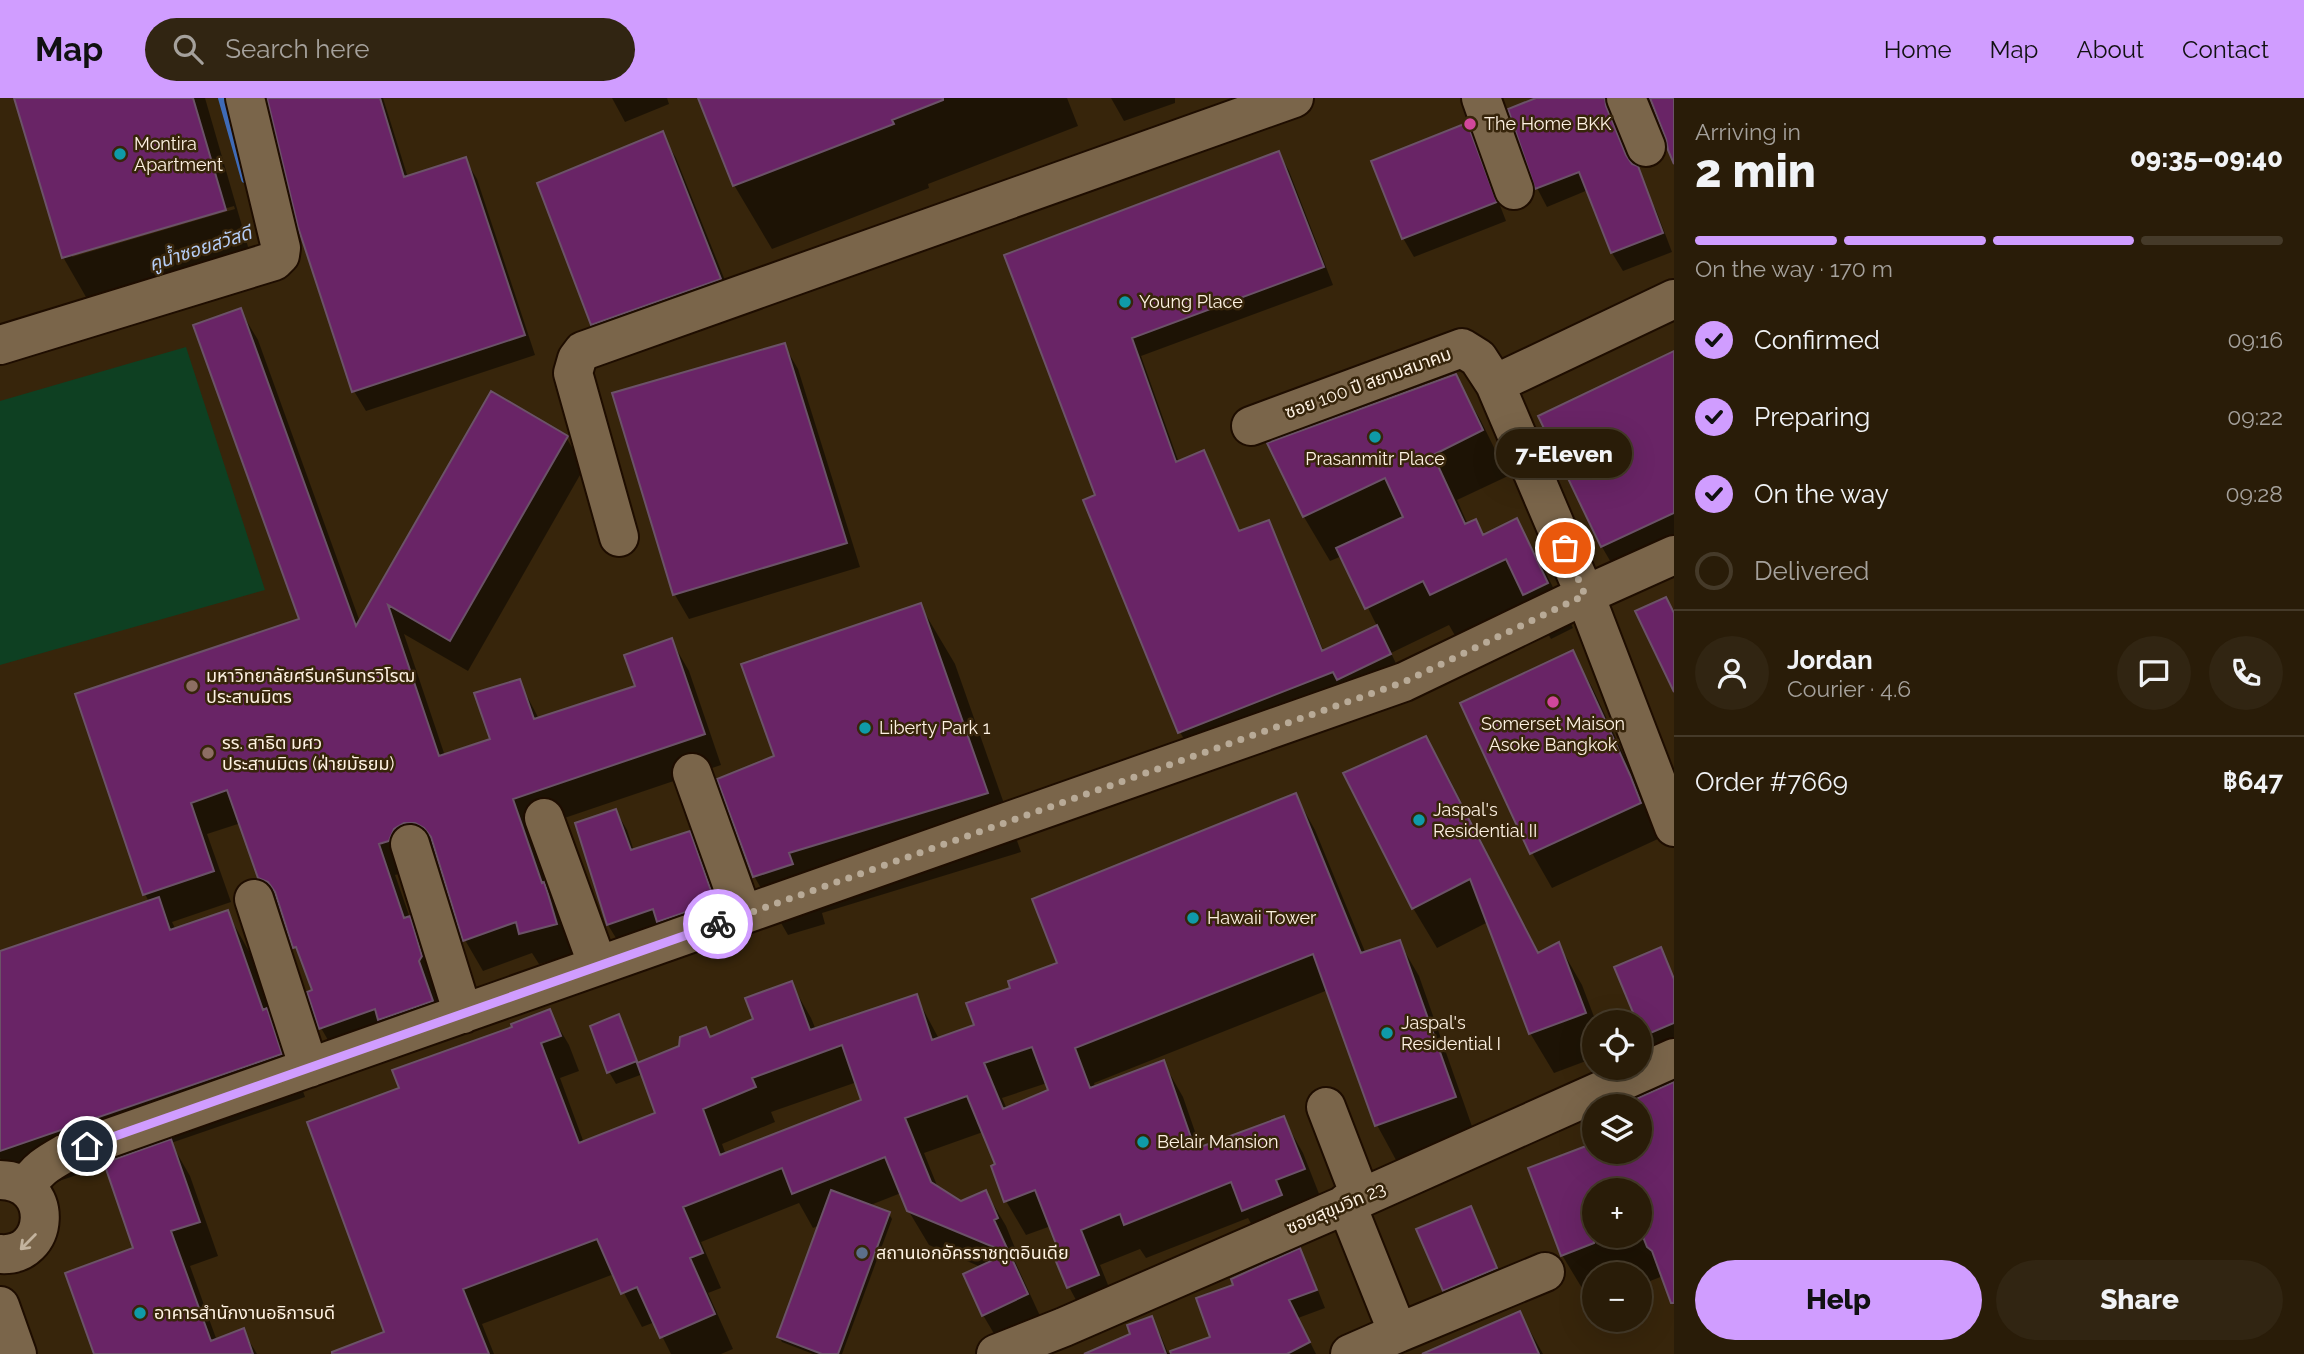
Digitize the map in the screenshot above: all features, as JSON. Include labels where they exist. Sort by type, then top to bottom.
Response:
[{"type":"street","points":[[0,345],[274,261],[280,255],[281,248],[245,98]]},
{"type":"street","points":[[619,537],[573,373],[577,359],[583,351],[1223,110],[1294,98]]},
{"type":"street","points":[[1481,98],[1514,190]]},
{"type":"street","points":[[1626,98],[1646,147]]},
{"type":"street","points":[[1495,384],[1674,299]]},
{"type":"street","name":"ซอย 100 ปี สยามสมาคม","points":[[1251,426],[1462,348],[1478,358],[1495,384],[1585,595],[1674,827]]},
{"type":"street","points":[[15,1185],[27,1186],[33,1175],[64,1154],[1404,682],[1674,555]]},
{"type":"street","points":[[692,773],[743,915]]},
{"type":"street","points":[[544,818],[598,966]]},
{"type":"street","points":[[410,844],[463,1014]]},
{"type":"street","points":[[254,899],[309,1068]]},
{"type":"street","name":"ซอยสุขุมวิท 23","points":[[996,1354],[1064,1327],[1674,1058]]},
{"type":"street","points":[[1326,1107],[1353,1200],[1398,1333]]},
{"type":"street","points":[[0,1254],[18,1251],[28,1245],[40,1224],[37,1200],[15,1185]]},
{"type":"street","points":[[1350,1354],[1545,1272]]},
{"type":"street","points":[[0,1306],[17,1354]]},
{"type":"green space","points":[[186,347],[265,590],[0,665],[0,401]]},
{"type":"building","name":"Montira Apartment","points":[[14,98],[193,98],[226,210],[62,258]]},
{"type":"building","points":[[267,98],[380,98],[404,177],[466,157],[525,335],[352,392],[298,227]]},
{"type":"building","points":[[698,98],[943,100],[892,120],[894,124],[733,186]]},
{"type":"building","points":[[1536,98],[1605,98],[1626,155],[1632,164],[1638,166],[1663,233],[1611,253],[1579,172],[1535,189],[1508,109]]},
{"type":"building","points":[[1650,98],[1674,98],[1674,164],[1666,139]]},
{"type":"building","points":[[1464,124],[1468,125],[1497,202],[1402,239],[1371,161]]},
{"type":"building","points":[[663,131],[721,279],[591,325],[537,183]]},
{"type":"building","points":[[1279,151],[1324,267],[1132,338],[1176,462],[1204,450],[1239,531],[1269,520],[1322,651],[1377,625],[1391,654],[1337,680],[1333,672],[1178,733],[1083,500],[1095,495],[1004,255]]},
{"type":"building","points":[[241,308],[356,626],[491,391],[568,436],[450,641],[388,605],[439,756],[490,739],[474,693],[520,679],[534,719],[635,686],[624,655],[672,638],[705,734],[513,799],[557,924],[519,934],[516,922],[463,941],[431,837],[424,828],[415,823],[404,823],[394,829],[389,841],[379,844],[404,918],[410,916],[422,956],[419,961],[433,1001],[378,1020],[375,1009],[319,1029],[307,992],[312,990],[296,947],[293,948],[275,892],[268,882],[258,878],[227,790],[191,803],[214,871],[143,895],[75,694],[299,619],[193,325]]},
{"type":"building","points":[[785,343],[847,543],[673,595],[612,393]]},
{"type":"building","points":[[1674,351],[1674,513],[1601,547],[1538,416]]},
{"type":"building","points":[[1456,374],[1483,430],[1433,455],[1465,524],[1476,519],[1483,535],[1517,518],[1548,583],[1523,595],[1506,559],[1430,595],[1423,581],[1365,609],[1336,548],[1403,517],[1385,478],[1303,517],[1267,443]]},
{"type":"building","points":[[1666,597],[1674,613],[1674,692],[1635,611]]},
{"type":"building","name":"Liberty Park 1","points":[[921,603],[988,793],[789,853],[793,864],[753,877],[717,779],[774,756],[741,664]]},
{"type":"building","points":[[1573,650],[1641,803],[1530,854],[1460,703]]},
{"type":"building","name":"Jaspal's Residential II","points":[[1426,736],[1538,953],[1559,942],[1585,1010],[1582,1010],[1582,1014],[1529,1034],[1470,879],[1412,909],[1343,773]]},
{"type":"building","points":[[1296,793],[1361,953],[1400,940],[1456,1097],[1375,1126],[1313,954],[1075,1048],[1090,1088],[1164,1060],[1195,1149],[1284,1116],[1305,1169],[1276,1180],[1282,1195],[1242,1211],[1231,1182],[1124,1225],[1120,1214],[1081,1230],[1099,1275],[1067,1288],[1050,1247],[1056,1244],[1035,1190],[1004,1202],[991,1166],[995,1164],[967,1096],[905,1118],[931,1182],[961,1201],[986,1190],[998,1218],[994,1220],[1028,1294],[982,1316],[963,1274],[1008,1253],[907,1211],[885,1157],[792,1194],[782,1168],[683,1207],[703,1253],[690,1258],[715,1314],[660,1338],[637,1287],[621,1294],[597,1239],[463,1289],[489,1354],[332,1354],[384,1332],[307,1122],[399,1088],[392,1070],[512,1027],[511,1024],[550,1009],[561,1036],[541,1043],[579,1143],[655,1113],[637,1063],[679,1046],[680,1037],[706,1027],[710,1037],[753,1019],[745,998],[792,981],[810,1030],[917,994],[932,1040],[974,1025],[966,1003],[1010,988],[1008,981],[1057,963],[1032,899]],"holes":[[[842,1045],[861,1100],[720,1155],[703,1109],[756,1087],[752,1078]],[[1032,1047],[1048,1090],[1003,1109],[984,1063]]]},
{"type":"building","points":[[616,809],[631,850],[690,831],[715,902],[657,922],[653,909],[607,925],[575,823]]},
{"type":"building","points":[[159,897],[170,930],[228,910],[263,1010],[267,1008],[282,1054],[0,1151],[0,951]]},
{"type":"building","points":[[1661,947],[1674,979],[1674,1023],[1652,1032],[1652,1010],[1632,1010],[1614,967]]},
{"type":"building","points":[[619,1014],[637,1061],[607,1073],[590,1026]]},
{"type":"building","points":[[1674,1082],[1674,1303],[1671,1303],[1652,1251],[1648,1248],[1652,1248],[1652,1178],[1582,1178],[1582,1248],[1561,1256],[1528,1168],[1582,1148],[1582,1164],[1652,1164],[1652,1094],[1647,1094]]},
{"type":"building","name":"อาคารสำนักงานอธิการบดี","points":[[171,1139],[200,1222],[171,1231],[211,1341],[244,1328],[253,1354],[94,1354],[65,1273],[133,1248],[104,1163]]},
{"type":"building","points":[[831,1190],[890,1212],[838,1354],[822,1354],[777,1337]]},
{"type":"building","points":[[1471,1206],[1497,1268],[1443,1291],[1416,1229]]},
{"type":"building","points":[[1300,1248],[1317,1290],[1289,1300],[1310,1342],[1287,1354],[1171,1354],[1170,1351],[1210,1337],[1196,1298],[1233,1285],[1231,1279]]},
{"type":"building","points":[[1520,1311],[1539,1354],[1422,1354]]},
{"type":"building","points":[[1152,1316],[1166,1354],[1084,1354],[1130,1334],[1127,1325]]},
{"type":"waterway","name":"คูน้ำซอยสวัสดี","points":[[222,98],[245,179]]},
{"type":"way so far","points":[[718,924],[1404,682],[1585,595],[1565,548]]},
{"type":"place","name":"The Home BKK","points":[[1470,124]]},
{"type":"place","name":"Montira Apartment","points":[[120,154]]},
{"type":"place","name":"Young Place","points":[[1125,302]]},
{"type":"place","name":"Prasanmitr Place","points":[[1375,437]]},
{"type":"place","name":"7-Eleven","points":[[1565,548]]},
{"type":"place","name":"มหาวิทยาลัยศรีนครินทรวิโรฒ ประสานมิตร","points":[[192,686]]},
{"type":"place","name":"Somerset Maison Asoke Bangkok","points":[[1553,702]]},
{"type":"place","name":"Liberty Park 1","points":[[865,728]]},
{"type":"place","name":"รร. สาธิต มศว ประสานมิตร (ฝ่ายมัธยม)","points":[[208,753]]},
{"type":"place","name":"Jaspal's Residential II","points":[[1419,820]]},
{"type":"place","name":"Hawaii Tower","points":[[1193,918]]},
{"type":"place","name":"Jaspal's Residential I","points":[[1387,1033]]},
{"type":"place","name":"Belair Mansion","points":[[1143,1142]]},
{"type":"place","name":"สถานเอกอัครราชทูตอินเดีย","points":[[862,1253]]},
{"type":"place","name":"อาคารสำนักงานอธิการบดี","points":[[140,1313]]},
{"type":"route","points":[[87,1146],[718,924]]}]
